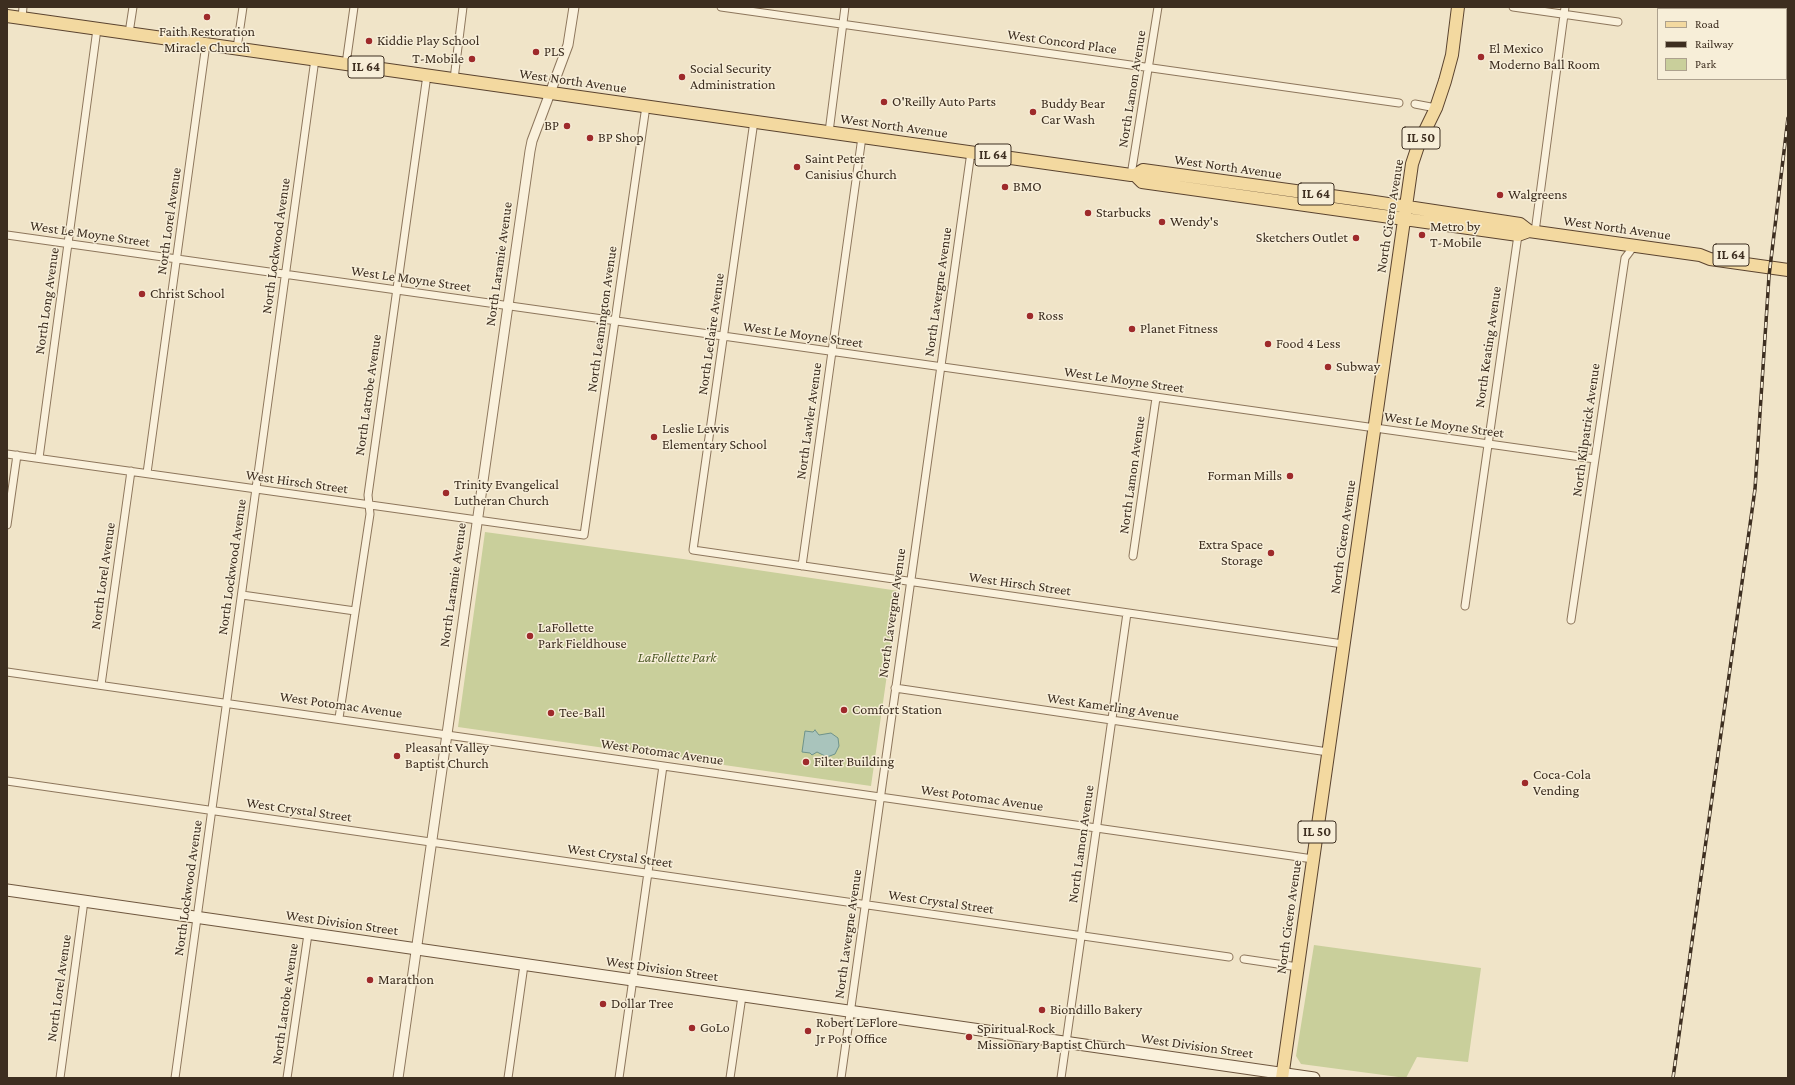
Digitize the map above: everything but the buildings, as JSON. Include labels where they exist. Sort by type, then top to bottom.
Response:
[{"type":"main road","name":"North Cicero Avenue","points":[[1282,1076],[1412,164],[1419,143],[1436,108],[1452,55],[1458,7]]},
{"type":"main road","name":"West North Avenue","points":[[7,16],[23,13],[96,29],[1133,175],[1143,170],[1405,213],[1520,224],[1527,232],[1700,255],[1710,259],[1788,270]]},
{"type":"main road","name":"West North Avenue","points":[[1700,255],[1711,252],[1788,263]]},
{"type":"main road","name":"West Division Street","points":[[7,890],[1066,1042],[1282,1076],[1314,1078]]},
{"type":"street","points":[[129,33],[133,7]]},
{"type":"street","points":[[238,48],[243,7]]},
{"type":"street","points":[[346,64],[354,7]]},
{"type":"street","points":[[454,79],[463,7]]},
{"type":"street","name":"North Laramie Avenue","points":[[398,1078],[476,520],[532,141],[568,45],[574,7]]},
{"type":"street","name":"West Concord Place","points":[[721,7],[1399,103]]},
{"type":"street","points":[[829,132],[845,7]]},
{"type":"street","name":"North Lamon Avenue","points":[[1133,175],[1147,67],[1158,7]]},
{"type":"street","points":[[1513,7],[1565,11],[1618,22]]},
{"type":"street","name":"North Keating Avenue","points":[[1465,606],[1487,444],[1527,232],[1565,11]]},
{"type":"street","name":"North Long Avenue","points":[[39,458],[96,29]]},
{"type":"street","name":"North Lorel Avenue","points":[[147,473],[206,44]]},
{"type":"street","name":"North Lockwood Avenue","points":[[175,1078],[315,59]]},
{"type":"street","name":"North Latrobe Avenue","points":[[339,718],[370,514],[368,495],[427,75]]},
{"type":"street","points":[[1415,104],[1436,108]]},
{"type":"street","name":"North Leamington Avenue","points":[[584,536],[646,106]]},
{"type":"street","name":"North Leclaire Avenue","points":[[693,550],[754,121]]},
{"type":"street","name":"North Lawler Avenue","points":[[802,566],[862,137]]},
{"type":"street","name":"North Lavergne Avenue","points":[[841,1078],[971,152]]},
{"type":"street","name":"West Le Moyne Street","points":[[7,235],[1595,460]]},
{"type":"street","name":"North Kilpatrick Avenue","points":[[1571,620],[1625,260],[1634,246]]},
{"type":"street","name":"North Lamon Avenue","points":[[1133,556],[1156,398]]},
{"type":"street","name":"West Hirsch Street","points":[[7,454],[584,536]]},
{"type":"street","points":[[7,525],[17,455]]},
{"type":"street","name":"North Lorel Avenue","points":[[101,685],[131,471]]},
{"type":"street","name":"West Hirsch Street","points":[[693,550],[1344,644]]},
{"type":"street","points":[[242,595],[355,611]]},
{"type":"street","name":"North Lamon Avenue","points":[[1061,1078],[1127,613]]},
{"type":"street","name":"West Potomac Avenue","points":[[7,672],[447,733],[664,766],[1313,859]]},
{"type":"street","name":"West Kamerling Avenue","points":[[895,688],[1328,752]]},
{"type":"street","points":[[618,1078],[664,766]]},
{"type":"street","name":"West Crystal Street","points":[[7,781],[1229,957]]},
{"type":"street","name":"North Lorel Avenue","points":[[60,1078],[84,901]]},
{"type":"street","name":"North Latrobe Avenue","points":[[287,1078],[308,934]]},
{"type":"street","points":[[1244,959],[1298,967]]},
{"type":"street","points":[[508,1078],[524,965]]},
{"type":"street","points":[[730,1078],[742,996]]},
{"type":"green space","name":"LaFollette Park","points":[[485,532],[683,559],[899,591],[871,786],[458,727]]},
{"type":"green space","points":[[1314,945],[1481,968],[1468,1062],[1417,1057],[1406,1078],[1301,1064],[1296,1056]]},
{"type":"water","points":[[815,730],[819,735],[831,733],[838,738],[839,746],[835,754],[827,757],[817,752],[812,755],[810,753],[802,752],[805,731],[813,732]]},
{"type":"railway","points":[[1673,1078],[1755,489],[1769,276],[1788,118]]},
{"type":"place","name":"Faith Restoration Miracle Church","points":[[207,17]]},
{"type":"place","name":"Kiddie Play School","points":[[369,41]]},
{"type":"place","name":"PLS","points":[[536,52]]},
{"type":"place","name":"El Mexico Moderno Ball Room","points":[[1481,57]]},
{"type":"place","name":"T-Mobile","points":[[472,59]]},
{"type":"place","name":"Social Security Administration","points":[[682,77]]},
{"type":"place","name":"O'Reilly Auto Parts","points":[[884,102]]},
{"type":"place","name":"Buddy Bear Car Wash","points":[[1033,112]]},
{"type":"place","name":"BP","points":[[567,126]]},
{"type":"place","name":"BP Shop","points":[[590,138]]},
{"type":"place","name":"Saint Peter Canisius Church","points":[[797,167]]},
{"type":"place","name":"BMO","points":[[1005,187]]},
{"type":"place","name":"Walgreens","points":[[1500,195]]},
{"type":"place","name":"Starbucks","points":[[1088,213]]},
{"type":"place","name":"Wendy's","points":[[1162,222]]},
{"type":"place","name":"Metro by T-Mobile","points":[[1422,235]]},
{"type":"place","name":"Sketchers Outlet","points":[[1356,238]]},
{"type":"place","name":"Christ School","points":[[142,294]]},
{"type":"place","name":"Ross","points":[[1030,316]]},
{"type":"place","name":"Planet Fitness","points":[[1132,329]]},
{"type":"place","name":"Food 4 Less","points":[[1268,344]]},
{"type":"place","name":"Subway","points":[[1328,367]]},
{"type":"place","name":"Leslie Lewis Elementary School","points":[[654,437]]},
{"type":"place","name":"Forman Mills","points":[[1290,476]]},
{"type":"place","name":"Trinity Evangelical Lutheran Church","points":[[446,493]]},
{"type":"place","name":"Extra Space Storage","points":[[1271,553]]},
{"type":"place","name":"LaFollette Park Fieldhouse","points":[[530,636]]},
{"type":"place","name":"Comfort Station","points":[[844,710]]},
{"type":"place","name":"Tee-Ball","points":[[551,713]]},
{"type":"place","name":"Pleasant Valley Baptist Church","points":[[397,756]]},
{"type":"place","name":"Filter Building","points":[[806,762]]},
{"type":"place","name":"Coca-Cola Vending","points":[[1525,783]]},
{"type":"place","name":"Marathon","points":[[370,980]]},
{"type":"place","name":"Dollar Tree","points":[[603,1004]]},
{"type":"place","name":"Biondillo Bakery","points":[[1042,1010]]},
{"type":"place","name":"GoLo","points":[[692,1028]]},
{"type":"place","name":"Robert LeFlore Jr Post Office","points":[[808,1031]]},
{"type":"place","name":"Spiritual Rock Missionary Baptist Church","points":[[969,1037]]}]
